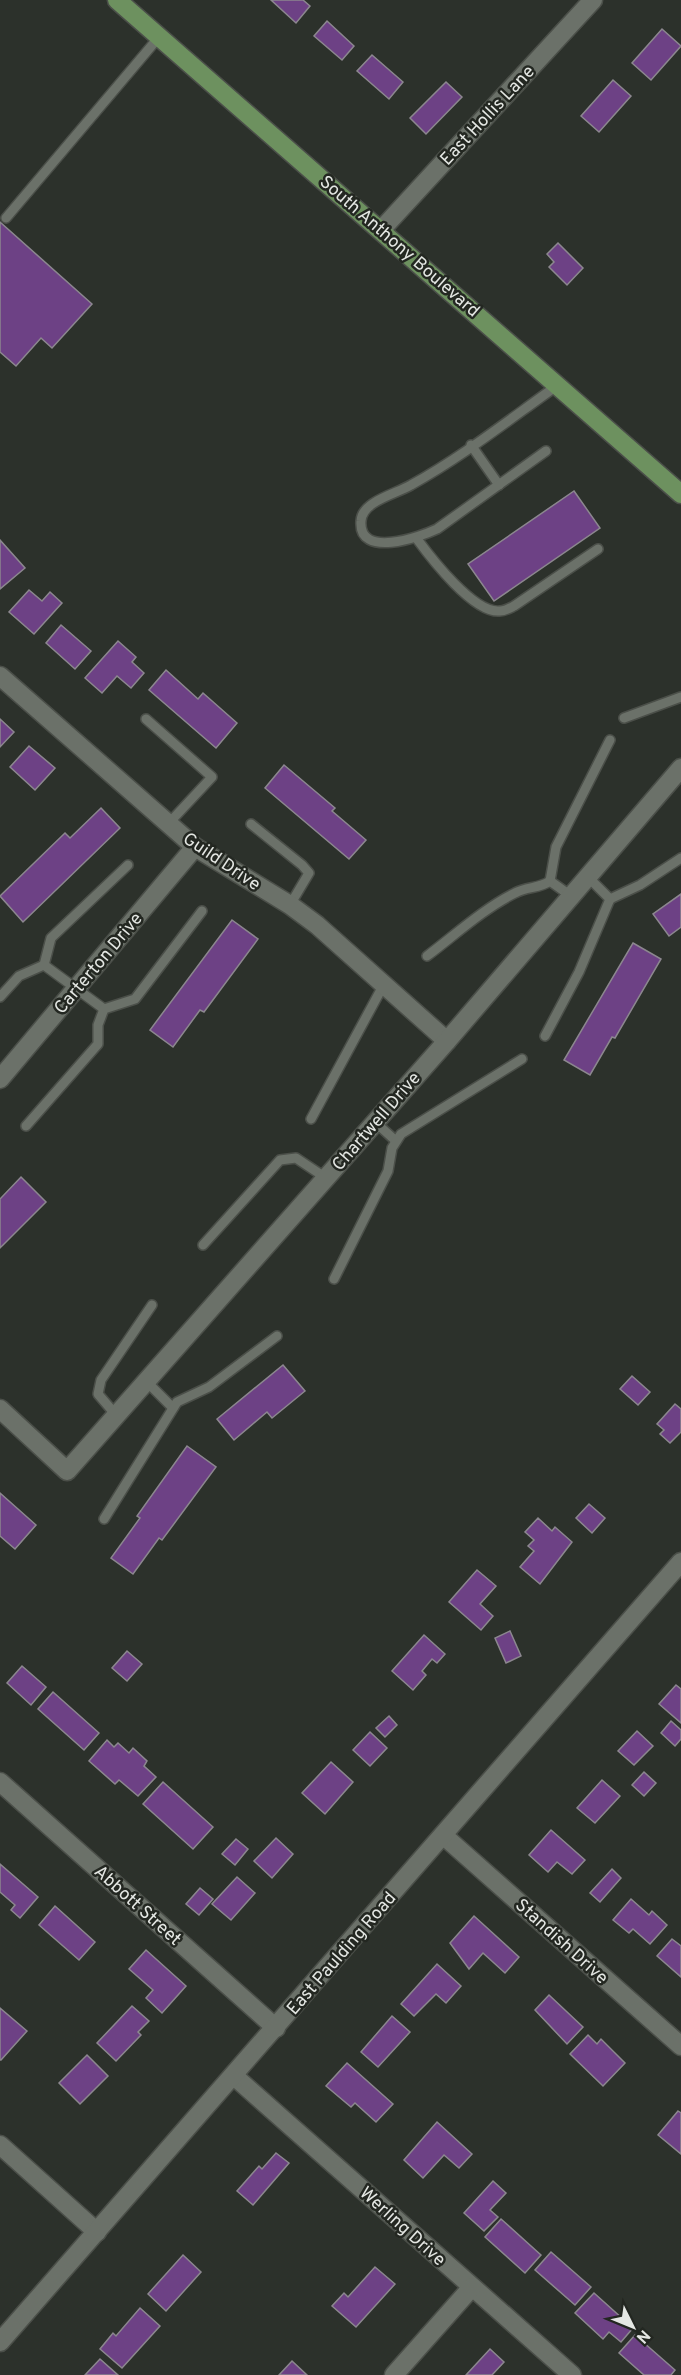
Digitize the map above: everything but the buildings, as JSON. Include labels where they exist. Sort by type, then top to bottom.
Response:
[{"type":"main road","name":"South Anthony Boulevard","points":[[117,0],[681,494]]},
{"type":"street","name":"East Hollis Lane","points":[[381,229],[593,0]]},
{"type":"street","name":"Guild Drive","points":[[0,676],[195,846],[290,905],[335,940],[383,986],[447,1041]]},
{"type":"street","name":"Chartwell Drive","points":[[0,1409],[67,1471],[447,1041],[681,768]]},
{"type":"street","name":"Carterton Drive","points":[[0,1079],[195,846]]},
{"type":"street","name":"East Paulding Road","points":[[0,2342],[681,1562]]},
{"type":"street","name":"Abbott Street","points":[[0,1782],[276,2028]]},
{"type":"street","name":"Standish Drive","points":[[444,1836],[681,2046]]},
{"type":"street","name":"Werling Drive","points":[[234,2076],[572,2375]]},
{"type":"street","points":[[0,2145],[97,2232]]},
{"type":"street","points":[[394,2375],[472,2287]]},
{"type":"lane","points":[[6,218],[159,37]]},
{"type":"lane","points":[[546,451],[436,529],[417,539],[383,543],[371,540],[363,530],[361,520],[366,508],[420,480],[558,385]]},
{"type":"lane","points":[[471,445],[499,485]]},
{"type":"lane","points":[[417,539],[455,584],[489,609],[500,611],[514,606],[598,549]]},
{"type":"lane","points":[[624,718],[681,697]]},
{"type":"lane","points":[[146,719],[212,777],[169,824]]},
{"type":"lane","points":[[427,956],[518,891],[540,888],[550,881],[556,847],[610,740]]},
{"type":"lane","points":[[251,824],[309,873],[290,905]]},
{"type":"lane","points":[[545,1036],[579,972],[610,899],[640,885],[681,858]]},
{"type":"lane","points":[[44,965],[51,938],[128,865]]},
{"type":"lane","points":[[588,877],[610,899]]},
{"type":"lane","points":[[550,881],[571,896]]},
{"type":"lane","points":[[104,1009],[135,999],[202,911]]},
{"type":"lane","points":[[44,965],[104,1009]]},
{"type":"lane","points":[[0,997],[19,976],[44,965]]},
{"type":"lane","points":[[311,1119],[383,986]]},
{"type":"lane","points":[[26,1126],[98,1044],[98,1025],[104,1009]]},
{"type":"lane","points":[[334,1279],[388,1171],[392,1148],[401,1134],[522,1059]]},
{"type":"lane","points":[[375,1122],[396,1142]]},
{"type":"lane","points":[[203,1245],[280,1160],[296,1158],[326,1178]]},
{"type":"lane","points":[[116,1415],[98,1394],[100,1380],[152,1305]]},
{"type":"lane","points":[[104,1519],[177,1402],[209,1387],[277,1336]]},
{"type":"lane","points":[[146,1382],[173,1408]]}]
